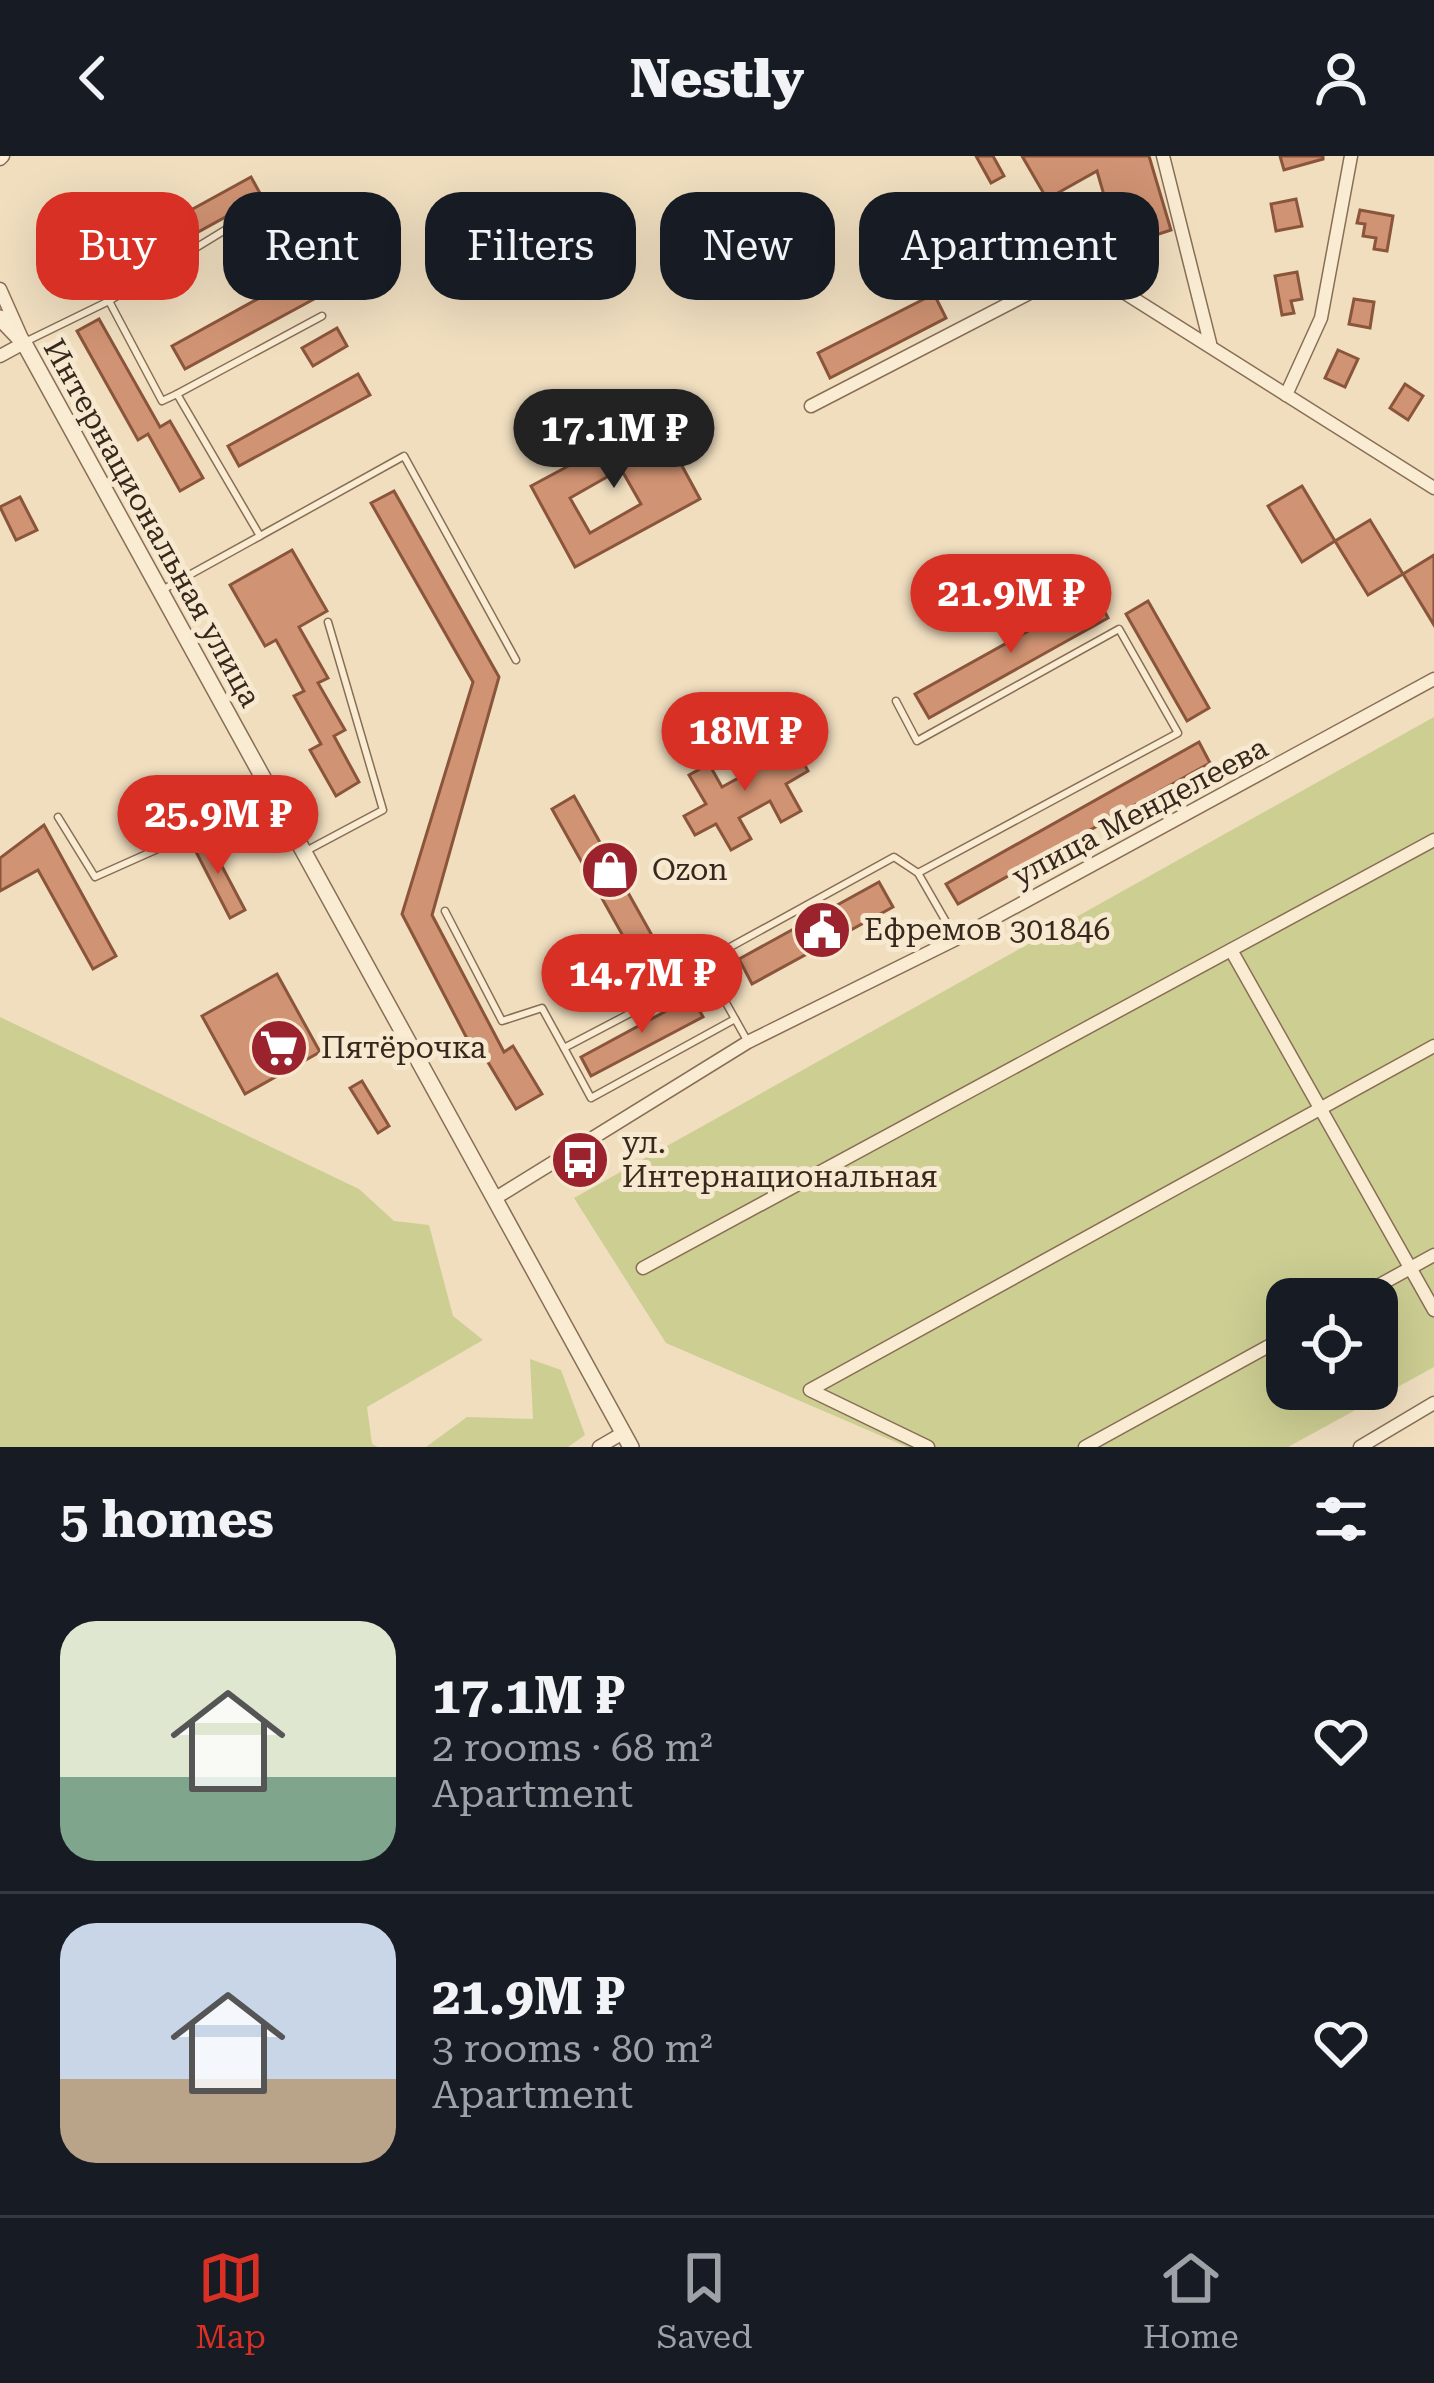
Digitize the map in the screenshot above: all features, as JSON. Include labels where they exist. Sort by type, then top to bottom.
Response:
[{"type":"street","points":[[1163,156],[1210,344]]},
{"type":"street","points":[[1286,395],[1321,318],[1351,156]]},
{"type":"street","points":[[811,406],[1082,266],[1434,488]]},
{"type":"street","points":[[0,289],[24,343],[0,356]]},
{"type":"street","name":"Интернациональная улица","points":[[0,318],[24,343],[627,1440]]},
{"type":"street","name":"улица Менделеева","points":[[494,1198],[748,1042],[956,939],[1434,679]]},
{"type":"street","points":[[643,1268],[1434,840]]},
{"type":"street","points":[[1232,950],[1434,1310]]},
{"type":"street","points":[[928,1447],[810,1390],[1434,1046]]},
{"type":"street","points":[[1393,1278],[1434,1255]]},
{"type":"street","points":[[1085,1447],[1266,1348]]},
{"type":"street","points":[[1360,1447],[1434,1403]]},
{"type":"street","points":[[599,1447],[627,1440]]},
{"type":"lane","points":[[24,343],[109,301],[223,231]]},
{"type":"lane","points":[[109,301],[162,401],[322,316]]},
{"type":"lane","points":[[177,394],[260,536]]},
{"type":"lane","points":[[158,592],[404,456],[516,660]]},
{"type":"lane","points":[[302,853],[383,811],[328,622]]},
{"type":"lane","points":[[896,700],[917,741],[1119,629],[1178,733],[918,873]]},
{"type":"lane","points":[[58,817],[95,877],[272,798]]},
{"type":"lane","points":[[748,1042],[703,962],[894,857],[918,873],[956,939]]},
{"type":"lane","points":[[445,911],[502,1022],[542,1008],[591,1098],[735,1019]]},
{"type":"lane","points":[[564,1048],[709,973]]},
{"type":"green space","points":[[1434,717],[1434,1367],[1398,1387],[1398,1278],[1266,1278],[1266,1410],[1356,1410],[1288,1447],[907,1447],[666,1343],[574,1198]]},
{"type":"green space","points":[[0,1017],[359,1189],[394,1221],[429,1225],[453,1316],[483,1340],[367,1407],[372,1444],[378,1447],[0,1447]]},
{"type":"green space","points":[[530,1359],[561,1370],[585,1435],[568,1447],[426,1447],[467,1417],[533,1419]]},
{"type":"building","points":[[976,156],[993,156],[1004,176],[991,183]]},
{"type":"building","points":[[1022,156],[1149,156],[1171,230],[1159,234],[1159,192],[1103,192],[1097,171],[1060,192],[1043,192]]},
{"type":"building","points":[[1280,156],[1323,156],[1323,159],[1284,170]]},
{"type":"building","points":[[251,177],[259,192],[224,192]]},
{"type":"building","points":[[223,192],[223,218],[199,232],[199,206]]},
{"type":"building","points":[[1296,199],[1302,226],[1276,231],[1271,204]]},
{"type":"building","points":[[1360,210],[1393,216],[1387,251],[1374,249],[1376,238],[1363,236],[1365,224],[1357,223]]},
{"type":"building","points":[[1297,272],[1302,299],[1291,301],[1294,313],[1282,315],[1275,276]]},
{"type":"building","points":[[1354,299],[1374,302],[1370,328],[1349,324]]},
{"type":"building","points":[[256,300],[312,300],[185,369],[172,346]]},
{"type":"building","points":[[922,300],[937,300],[946,318],[830,378],[818,353]]},
{"type":"building","points":[[99,319],[160,427],[170,421],[203,478],[180,491],[148,434],[138,440],[77,331]]},
{"type":"building","points":[[337,328],[347,346],[313,366],[302,348]]},
{"type":"building","points":[[1338,350],[1358,359],[1345,387],[1325,378]]},
{"type":"building","points":[[358,374],[370,395],[239,466],[228,446]]},
{"type":"building","points":[[1405,384],[1423,396],[1408,420],[1390,408]]},
{"type":"building","points":[[656,418],[700,499],[575,567],[531,486],[572,464],[563,448],[583,437],[592,453]],"holes":[[[621,469],[641,504],[590,533],[570,498]]]},
{"type":"building","points":[[1302,486],[1335,541],[1302,562],[1268,506]]},
{"type":"building","points":[[394,491],[499,677],[432,915],[504,1052],[513,1046],[542,1094],[516,1109],[480,1049],[474,1052],[402,914],[473,682],[371,503]]},
{"type":"building","points":[[20,497],[37,530],[16,540],[0,507]]},
{"type":"building","points":[[1370,520],[1403,574],[1368,595],[1335,541]]},
{"type":"building","points":[[292,550],[327,611],[299,627],[328,678],[318,683],[345,730],[334,736],[359,782],[336,796],[310,750],[321,744],[294,696],[304,691],[276,640],[265,646],[230,585]]},
{"type":"building","points":[[1434,555],[1434,625],[1403,574]]},
{"type":"building","points":[[1095,594],[1108,618],[929,718],[915,694]]},
{"type":"building","points":[[1148,601],[1209,708],[1187,721],[1126,614]]},
{"type":"building","points":[[759,737],[775,766],[798,753],[808,771],[786,784],[801,811],[781,822],[770,801],[739,818],[751,839],[731,850],[716,824],[695,835],[684,816],[706,804],[689,775],[709,764],[722,787],[753,770],[741,748]]},
{"type":"building","points":[[1199,742],[1210,763],[958,904],[946,884]]},
{"type":"building","points":[[574,796],[673,973],[651,986],[552,809]]},
{"type":"building","points":[[44,825],[116,956],[93,969],[38,870],[0,891],[0,858]]},
{"type":"building","points":[[206,836],[245,910],[230,918],[191,842]]},
{"type":"building","points":[[879,882],[893,907],[752,984],[739,959]]},
{"type":"building","points":[[277,974],[320,1052],[245,1094],[202,1016]]},
{"type":"building","points":[[692,997],[703,1017],[591,1076],[581,1057]]},
{"type":"building","points":[[362,1081],[389,1126],[378,1133],[350,1088]]},
{"type":"place","name":"Ozon","points":[[610,870]]},
{"type":"place","name":"Ефремов 301846","points":[[822,930]]},
{"type":"place","name":"Пятёрочка","points":[[279,1048]]},
{"type":"place","name":"ул. Интернациональная","points":[[580,1160]]}]
